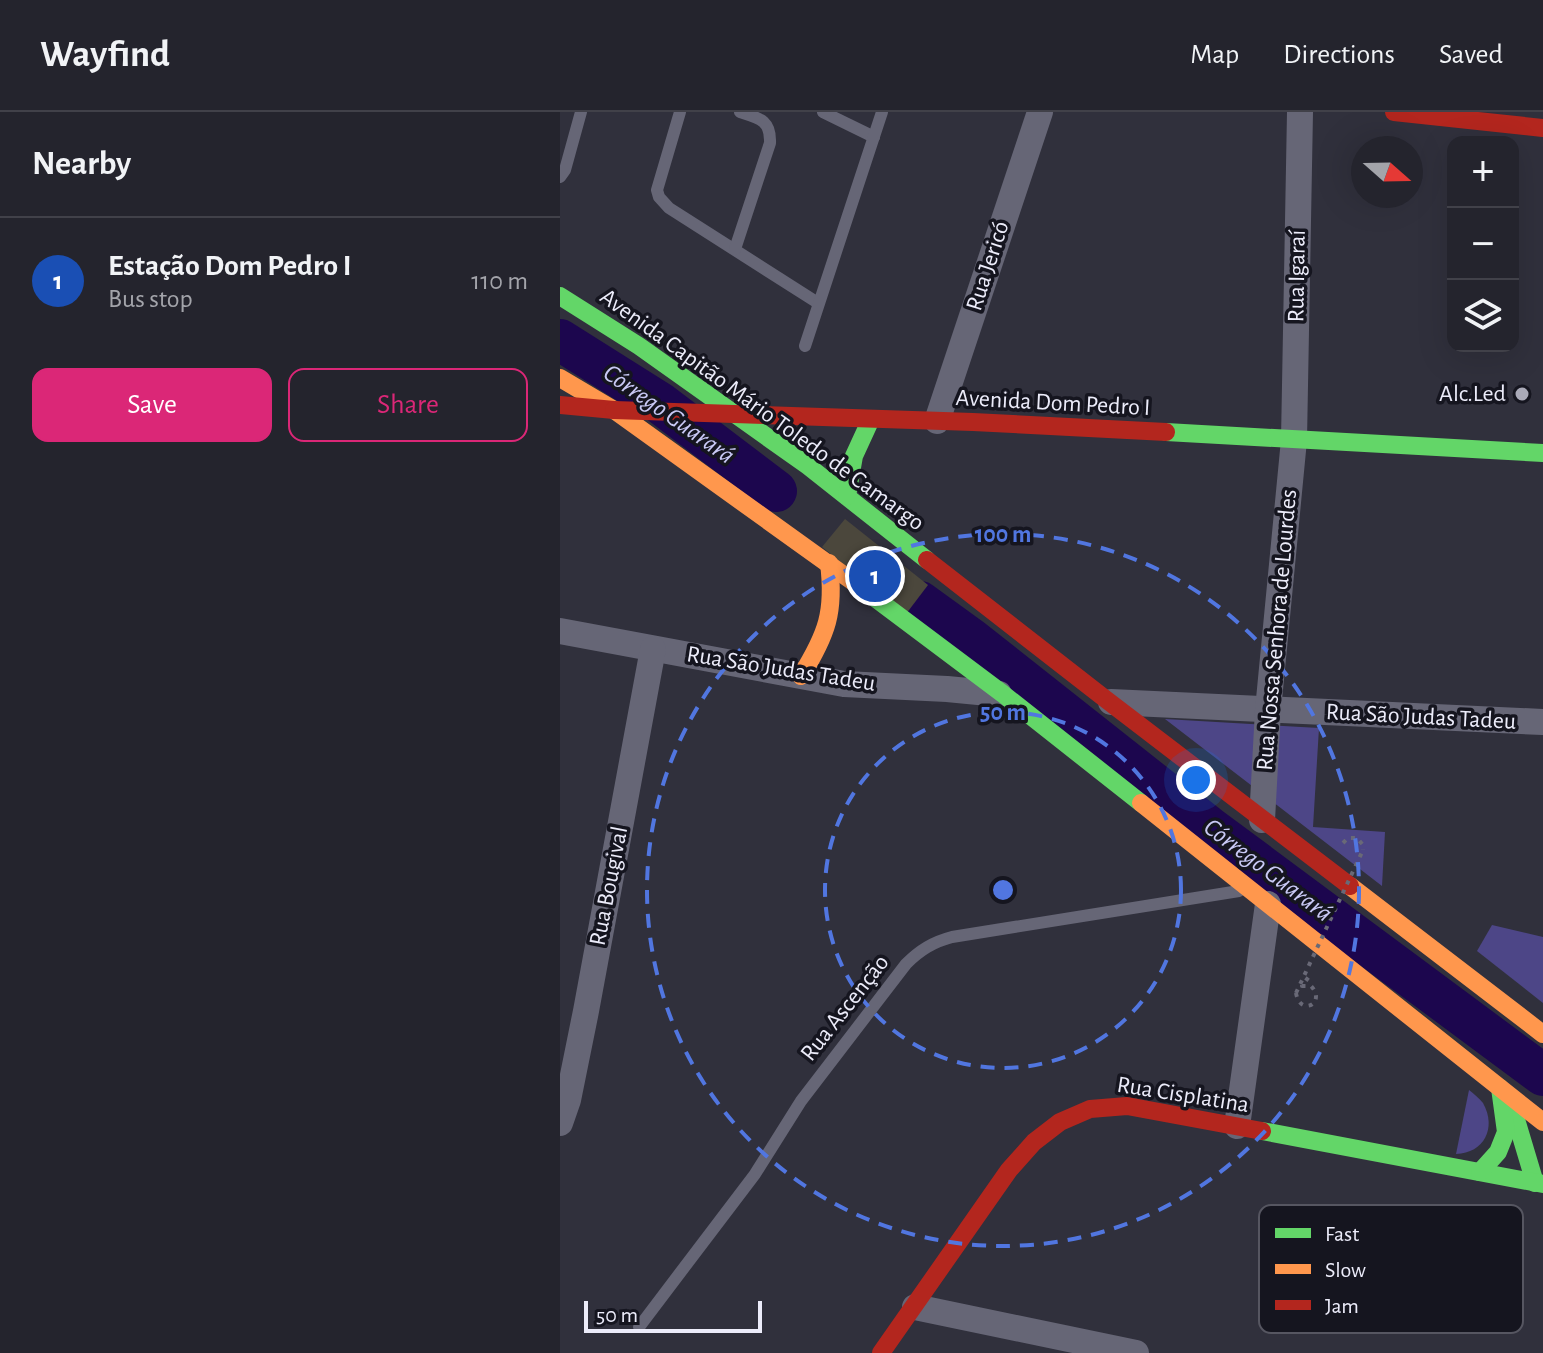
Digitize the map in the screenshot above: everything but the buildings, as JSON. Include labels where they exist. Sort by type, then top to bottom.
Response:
[{"type":"main road","points":[[1394,112],[1543,128]]},
{"type":"main road","name":"Avenida Capitão Mário Toledo de Camargo","points":[[560,296],[639,346],[847,496],[1108,701],[1543,1034]]},
{"type":"main road","points":[[560,378],[614,410],[829,563],[1003,694],[1543,1122]]},
{"type":"main road","name":"Avenida Dom Pedro I","points":[[560,405],[614,410],[937,421],[1543,453]]},
{"type":"main road","points":[[847,496],[851,459],[871,419]]},
{"type":"main road","points":[[801,676],[825,631],[832,597],[829,563]]},
{"type":"main road","points":[[1480,1172],[1498,1152],[1506,1132],[1504,1091]]},
{"type":"main road","points":[[1504,1091],[1539,1184]]},
{"type":"main road","name":"Rua Cisplatina","points":[[881,1353],[1031,1143],[1051,1125],[1074,1112],[1089,1108],[1127,1106],[1539,1184]]},
{"type":"street","name":"Rua Jericó","points":[[937,421],[1040,112]]},
{"type":"street","name":"Rua Igaraí","points":[[1294,440],[1300,112]]},
{"type":"street","name":"Rua Nossa Senhora de Lourdes","points":[[1262,820],[1268,710],[1294,440]]},
{"type":"street","name":"Rua São Judas Tadeu","points":[[560,631],[844,684],[1003,694]]},
{"type":"street","name":"Rua Bougival","points":[[560,1123],[568,1100],[586,1011],[653,649]]},
{"type":"street","name":"Rua São Judas Tadeu","points":[[1108,701],[1543,722]]},
{"type":"street","points":[[1237,1126],[1259,897]]},
{"type":"street","points":[[915,1307],[1136,1353]]},
{"type":"lane","points":[[560,177],[565,170],[581,112]]},
{"type":"lane","points":[[680,112],[657,190],[659,197],[669,208],[818,303]]},
{"type":"lane","points":[[735,249],[770,143],[767,125],[761,119],[740,112]]},
{"type":"lane","points":[[823,112],[874,137]]},
{"type":"lane","points":[[805,346],[882,112]]},
{"type":"lane","name":"Rua Ascenção","points":[[639,1327],[755,1174],[801,1101],[906,964],[934,942],[1126,911],[1259,897]]},
{"type":"path","points":[[1302,986],[1311,986],[1316,993],[1311,1005],[1298,1002],[1296,993],[1363,850]]},
{"type":"shaded area","points":[[1165,719],[1319,728],[1313,827],[1385,832],[1382,886]]},
{"type":"shaded area","points":[[1492,925],[1543,937],[1543,1003],[1477,951]]},
{"type":"shaded area","points":[[1469,1090],[1483,1103],[1489,1121],[1488,1130],[1481,1144],[1466,1153],[1456,1154]]},
{"type":"waterway","name":"Córrego Guarará","points":[[560,340],[660,403],[776,491]]},
{"type":"waterway","name":"Córrego Guarará","points":[[920,602],[1209,827],[1543,1075]]},
{"type":"traffic: fast","points":[[560,296],[639,346],[808,466],[927,560]]},
{"type":"traffic: fast","points":[[847,496],[854,456],[871,419]]},
{"type":"traffic: fast","points":[[1166,432],[1543,453]]},
{"type":"traffic: fast","points":[[859,586],[1141,803]]},
{"type":"traffic: fast","points":[[1480,1172],[1498,1152],[1506,1132],[1500,1088]]},
{"type":"traffic: fast","points":[[1512,1106],[1535,1183]]},
{"type":"traffic: fast","points":[[1262,1131],[1543,1184]]},
{"type":"traffic: slow","points":[[560,378],[614,410],[859,586]]},
{"type":"traffic: slow","points":[[801,676],[827,622],[831,595],[829,563]]},
{"type":"traffic: slow","points":[[1141,803],[1543,1122]]},
{"type":"traffic: slow","points":[[1350,886],[1543,1034]]},
{"type":"traffic: jam","points":[[1394,112],[1543,128]]},
{"type":"traffic: jam","points":[[560,405],[614,410]]},
{"type":"traffic: jam","points":[[614,410],[1166,432]]},
{"type":"traffic: jam","points":[[927,560],[1350,886]]},
{"type":"traffic: jam","points":[[881,1353],[1009,1170],[1034,1142],[1060,1122],[1090,1109],[1127,1106],[1262,1131]]},
{"type":"place","name":"Alc.Led","points":[[1522,394]]},
{"type":"place","name":"Estação Dom Pedro I","points":[[875,576]]}]
